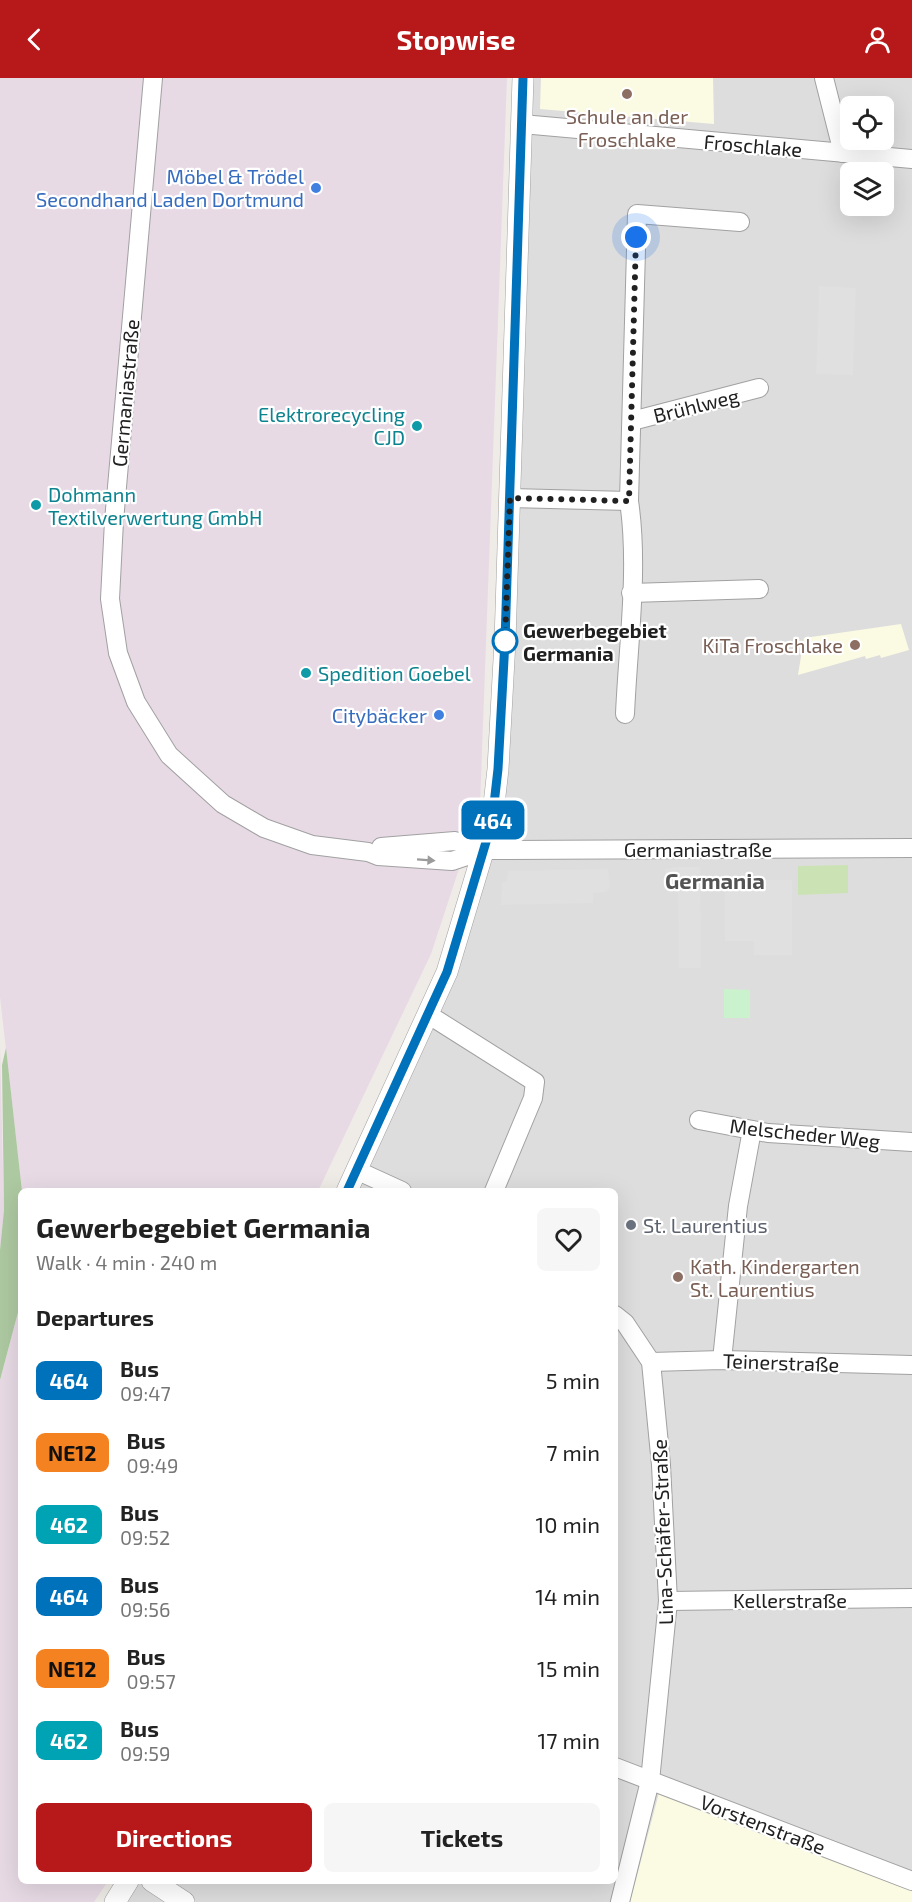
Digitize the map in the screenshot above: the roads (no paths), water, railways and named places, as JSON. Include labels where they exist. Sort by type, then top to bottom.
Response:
[{"type":"street","name":"Germaniastraße","points":[[153,78],[114,521],[110,599],[118,653],[136,702],[168,755],[223,804],[264,828],[312,845],[368,852],[378,856],[452,861],[484,850],[912,848]]},
{"type":"street","points":[[348,1188],[447,972],[492,822],[498,769],[510,498],[523,78]]},
{"type":"street","points":[[824,78],[843,153]]},
{"type":"street","name":"Froschlake","points":[[522,124],[912,159]]},
{"type":"street","name":"Brühlweg","points":[[625,714],[631,593],[632,523],[629,501],[637,214],[740,222]]},
{"type":"street","name":"Brühlweg","points":[[632,421],[759,388]]},
{"type":"street","points":[[510,498],[629,501]]},
{"type":"street","points":[[631,593],[759,589]]},
{"type":"street","points":[[429,1015],[535,1082],[533,1098],[495,1188]]},
{"type":"street","name":"Melscheder Weg","points":[[699,1120],[752,1130],[849,1140],[912,1142]]},
{"type":"street","points":[[722,1360],[738,1206],[752,1130]]},
{"type":"street","points":[[356,1170],[395,1188]]},
{"type":"street","name":"Lina-Schäfer-Straße","points":[[618,1317],[625,1323],[651,1362],[661,1465],[668,1600],[650,1781],[620,1902]]},
{"type":"street","name":"Teinerstraße","points":[[651,1362],[722,1360],[912,1365]]},
{"type":"street","name":"Kellerstraße","points":[[668,1600],[912,1598]]},
{"type":"street","name":"Vorstenstraße","points":[[618,1768],[912,1881]]},
{"type":"street","points":[[115,1902],[126,1884]]},
{"type":"street","points":[[157,1884],[184,1902]]},
{"type":"place","name":"Schule an der Froschlake","points":[[627,94]]},
{"type":"place","name":"Möbel & Trödel Secondhand Laden Dortmund","points":[[316,188]]},
{"type":"place","name":"Elektrorecycling CJD","points":[[417,426]]},
{"type":"place","name":"Dohmann Textilverwertung GmbH","points":[[36,505]]},
{"type":"place","name":"Gewerbegebiet Germania","points":[[505,641]]},
{"type":"place","name":"KiTa Froschlake","points":[[855,645]]},
{"type":"place","name":"Spedition Goebel","points":[[306,673]]},
{"type":"place","name":"Citybäcker","points":[[439,715]]},
{"type":"place","name":"St. Laurentius","points":[[631,1225]]},
{"type":"place","name":"Kath. Kindergarten St. Laurentius","points":[[678,1277]]},
{"type":"district","name":"Germania","points":[[715,880]]}]
